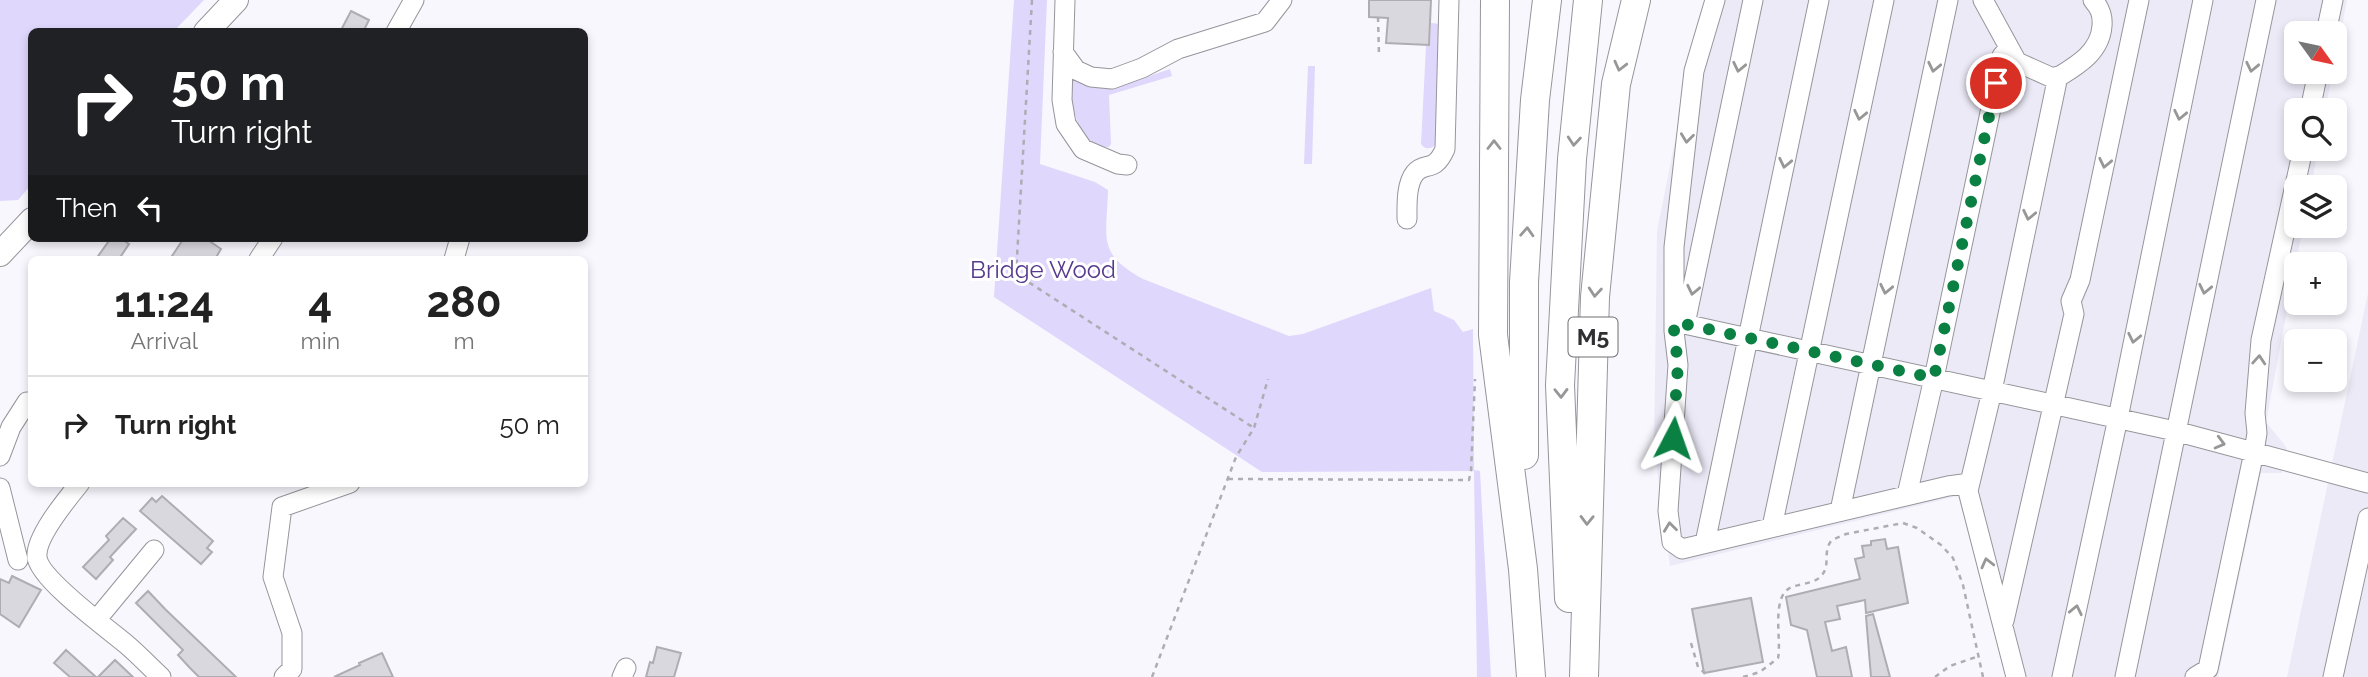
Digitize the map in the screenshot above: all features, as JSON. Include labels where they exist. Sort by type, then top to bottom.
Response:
[{"type":"highway","points":[[1495,0],[1493,335],[1523,569],[1531,677]]},
{"type":"highway","points":[[1523,569],[1524,282],[1535,100],[1547,0]]},
{"type":"highway","name":"M5","points":[[1575,677],[1560,385],[1572,159],[1588,0]]},
{"type":"highway","name":"M5","points":[[1584,677],[1595,297],[1616,84],[1636,0]]},
{"type":"main road","points":[[210,28],[236,0]]},
{"type":"main road","points":[[0,254],[28,224]]},
{"type":"street","points":[[398,28],[414,0]]},
{"type":"street","points":[[1065,0],[1062,100],[1066,124],[1083,149],[1118,164],[1127,165]]},
{"type":"street","points":[[1063,52],[1076,71],[1091,77],[1112,79],[1142,68],[1178,49],[1265,22],[1282,0]]},
{"type":"street","points":[[1407,219],[1410,186],[1414,174],[1440,160],[1445,149],[1450,0]]},
{"type":"street","points":[[1680,323],[1674,247],[1694,71],[1715,0]]},
{"type":"street","points":[[1753,0],[1680,323],[1674,331],[1678,365],[1668,511],[1672,542],[1682,549],[1964,484],[2016,677]]},
{"type":"street","points":[[1705,543],[1819,0]]},
{"type":"street","points":[[1772,527],[1884,0]]},
{"type":"street","points":[[1840,511],[1948,0]]},
{"type":"street","points":[[1983,0],[2017,62],[2054,79],[2095,50],[2101,34],[2102,15],[2093,0]]},
{"type":"street","points":[[2003,625],[2074,314],[2071,301],[2080,280],[2139,0]]},
{"type":"street","points":[[2062,677],[2203,0]]},
{"type":"street","points":[[2125,677],[2266,0]]},
{"type":"street","points":[[2329,21],[2333,0]]},
{"type":"street","points":[[1908,495],[2002,56],[2010,48]]},
{"type":"street","points":[[1968,491],[1992,391],[2058,76]]},
{"type":"street","points":[[2195,677],[2208,669],[2254,452],[2261,340],[2300,161]]},
{"type":"street","points":[[1680,323],[2175,431],[2368,483]]},
{"type":"street","points":[[0,456],[11,427],[28,402]]},
{"type":"street","points":[[18,559],[40,542],[76,487]]},
{"type":"street","points":[[284,677],[292,669],[292,633],[273,577],[282,508],[338,487]]},
{"type":"street","points":[[0,488],[18,559]]},
{"type":"street","points":[[2333,677],[2368,519]]},
{"type":"street","points":[[18,559],[41,568],[53,582],[161,677]]},
{"type":"street","points":[[97,619],[153,559]]},
{"type":"path","points":[[1032,0],[1016,274],[1254,428]]},
{"type":"path","points":[[1378,17],[1379,55]]},
{"type":"path","points":[[1228,479],[1469,481],[1475,373]]},
{"type":"path","points":[[1152,677],[1236,457],[1254,428],[1268,379]]},
{"type":"path","points":[[1743,677],[1760,672],[1777,660],[1782,596],[1788,588],[1820,578],[1826,569],[1826,550],[1832,540],[1898,523],[1910,525],[1930,536],[1953,558],[1963,585],[1983,677]]},
{"type":"path","points":[[1691,643],[1698,667],[1709,677]]},
{"type":"path","points":[[1935,677],[1950,666],[1979,656]]},
{"type":"shaded area","points":[[1710,0],[2347,0],[2343,21],[2284,21],[2284,84],[2330,84],[2328,98],[2284,98],[2284,161],[2316,161],[2313,175],[2284,175],[2284,238],[2301,238],[2298,252],[2284,252],[2284,315],[2286,315],[2266,422],[2287,448],[2282,473],[2261,473],[2218,677],[2009,677],[1958,496],[1670,566],[1654,447],[1657,231],[1690,66]]},
{"type":"shaded area","points":[[2368,293],[2368,677],[2287,677]]},
{"type":"green space","points":[[0,0],[204,0],[177,28],[28,28],[28,188],[18,200],[0,201]]},
{"type":"green space","name":"Bridge Wood","points":[[1014,0],[1047,0],[1040,164],[1095,182],[1108,190],[1108,243],[1111,252],[1128,270],[1143,279],[1289,336],[1303,334],[1431,288],[1434,311],[1454,320],[1463,332],[1473,329],[1474,470],[1480,471],[1491,677],[1477,677],[1474,471],[1262,472],[994,297]]},
{"type":"green space","points":[[1431,23],[1441,24],[1436,145],[1428,148],[1421,144],[1426,46],[1430,46]]},
{"type":"green space","points":[[1308,66],[1315,66],[1312,164],[1304,164]]},
{"type":"green space","points":[[1170,69],[1172,76],[1109,95],[1109,147],[1099,146],[1084,133],[1074,113],[1070,91],[1070,82],[1074,78],[1100,86],[1122,85]]},
{"type":"building","points":[[1369,0],[1431,0],[1429,45],[1386,43],[1388,18],[1369,17]]},
{"type":"building","points":[[351,11],[369,20],[365,28],[342,28]]},
{"type":"building","points":[[108,242],[129,244],[121,256],[98,256]]},
{"type":"building","points":[[181,242],[211,242],[221,249],[217,256],[172,256]]},
{"type":"building","points":[[162,496],[213,541],[207,548],[212,552],[201,564],[140,511],[152,498],[156,502]]},
{"type":"building","points":[[123,518],[136,529],[110,557],[113,560],[96,579],[83,567],[109,540],[106,536]]},
{"type":"building","points":[[1885,539],[1887,549],[1898,547],[1908,603],[1866,613],[1865,600],[1837,606],[1840,619],[1825,622],[1832,651],[1846,647],[1852,677],[1817,677],[1807,630],[1791,625],[1786,597],[1860,579],[1855,559],[1864,557],[1862,546],[1871,545],[1871,541]]},
{"type":"building","points":[[12,576],[41,590],[19,627],[0,614],[0,579],[9,583]]},
{"type":"building","points":[[148,591],[236,677],[199,677],[178,655],[183,650],[136,603]]},
{"type":"building","points":[[1751,598],[1763,662],[1704,673],[1692,609]]},
{"type":"building","points":[[1873,614],[1890,677],[1871,677],[1866,616]]},
{"type":"building","points":[[657,647],[681,653],[674,677],[646,677]]},
{"type":"building","points":[[66,650],[96,677],[70,677],[54,663]]},
{"type":"building","points":[[382,653],[393,677],[334,677],[360,665],[359,663]]},
{"type":"building","points":[[115,660],[133,677],[98,677]]},
{"type":"route","points":[[1673,438],[1678,365],[1675,322],[1934,378],[1996,83]]}]
